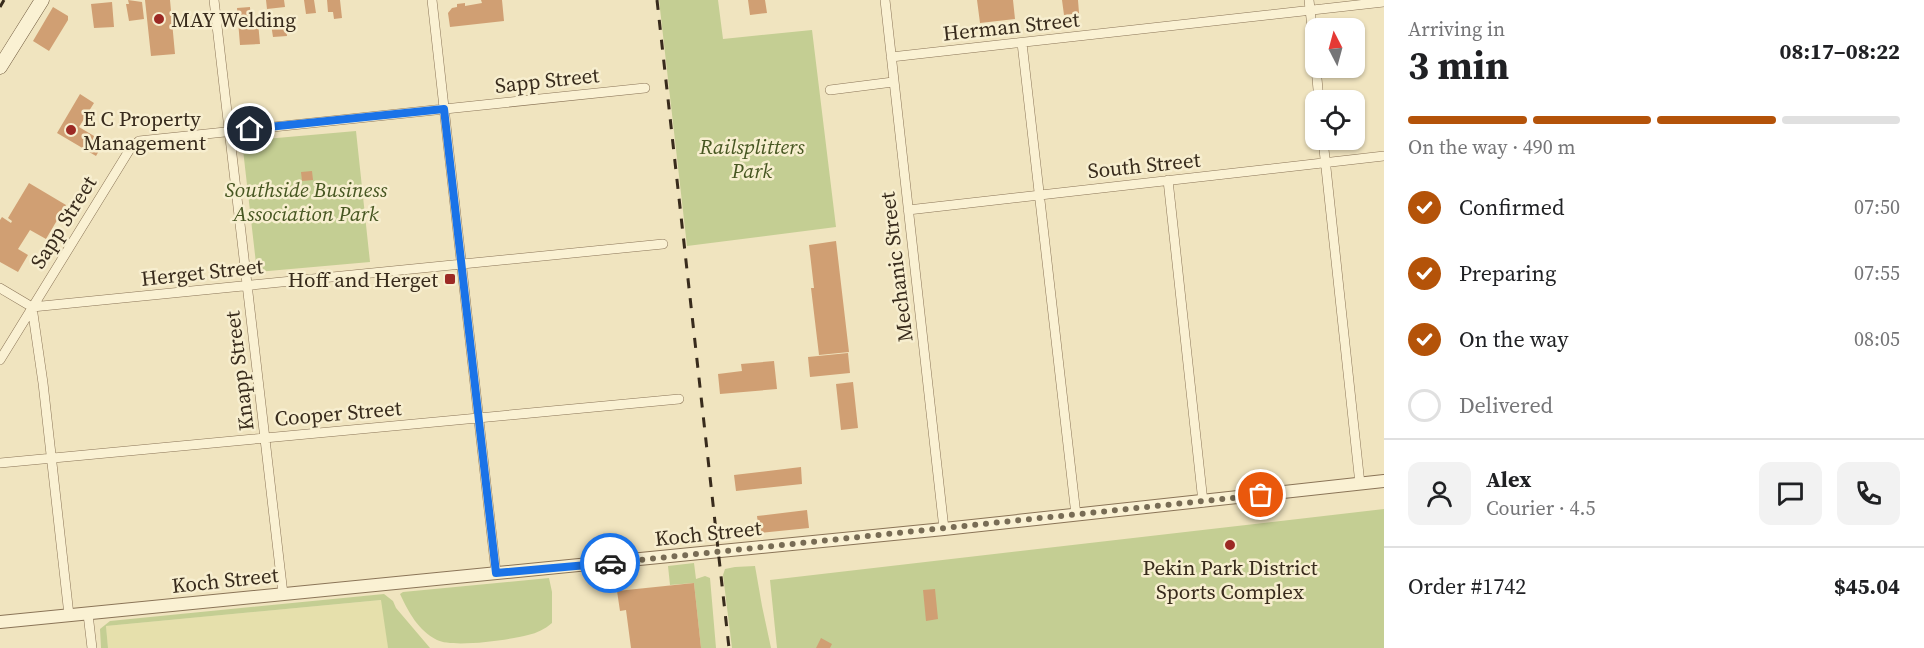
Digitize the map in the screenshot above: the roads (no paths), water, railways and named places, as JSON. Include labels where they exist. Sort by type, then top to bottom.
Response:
[{"type":"main road","points":[[0,67],[42,0]]},
{"type":"street","name":"Knapp Street","points":[[214,0],[283,594]]},
{"type":"street","points":[[432,0],[496,573]]},
{"type":"street","name":"Mechanic Street","points":[[885,0],[944,529]]},
{"type":"street","points":[[1309,0],[1311,18]]},
{"type":"street","name":"Herman Street","points":[[891,57],[1384,2]]},
{"type":"street","points":[[1022,43],[1076,515]]},
{"type":"street","points":[[830,90],[893,82]]},
{"type":"street","name":"Sapp Street","points":[[0,360],[124,158],[139,141],[645,88]]},
{"type":"street","points":[[1324,150],[1360,484]]},
{"type":"street","name":"South Street","points":[[908,210],[1384,156]]},
{"type":"street","points":[[1168,180],[1203,502]]},
{"type":"street","name":"Herget Street","points":[[32,307],[663,244]]},
{"type":"street","points":[[0,288],[32,307],[69,615]]},
{"type":"street","name":"Cooper Street","points":[[0,463],[679,399]]},
{"type":"street","name":"Koch Street","points":[[0,622],[944,529],[1384,481]]},
{"type":"street","points":[[88,614],[92,648]]},
{"type":"railway","points":[[0,7],[4,0]]},
{"type":"railway","points":[[657,0],[729,648]]},
{"type":"place","name":"MAY Welding","points":[[159,19]]},
{"type":"place","name":"E C Property Management","points":[[71,130]]},
{"type":"place","name":"Hoff and Herget","points":[[450,279]]},
{"type":"place","name":"Pekin Park District Sports Complex","points":[[1230,545]]},
{"type":"park label","name":"Railsplitters Park","points":[[752,158]]},
{"type":"park label","name":"Southside Business Association Park","points":[[306,201]]}]
